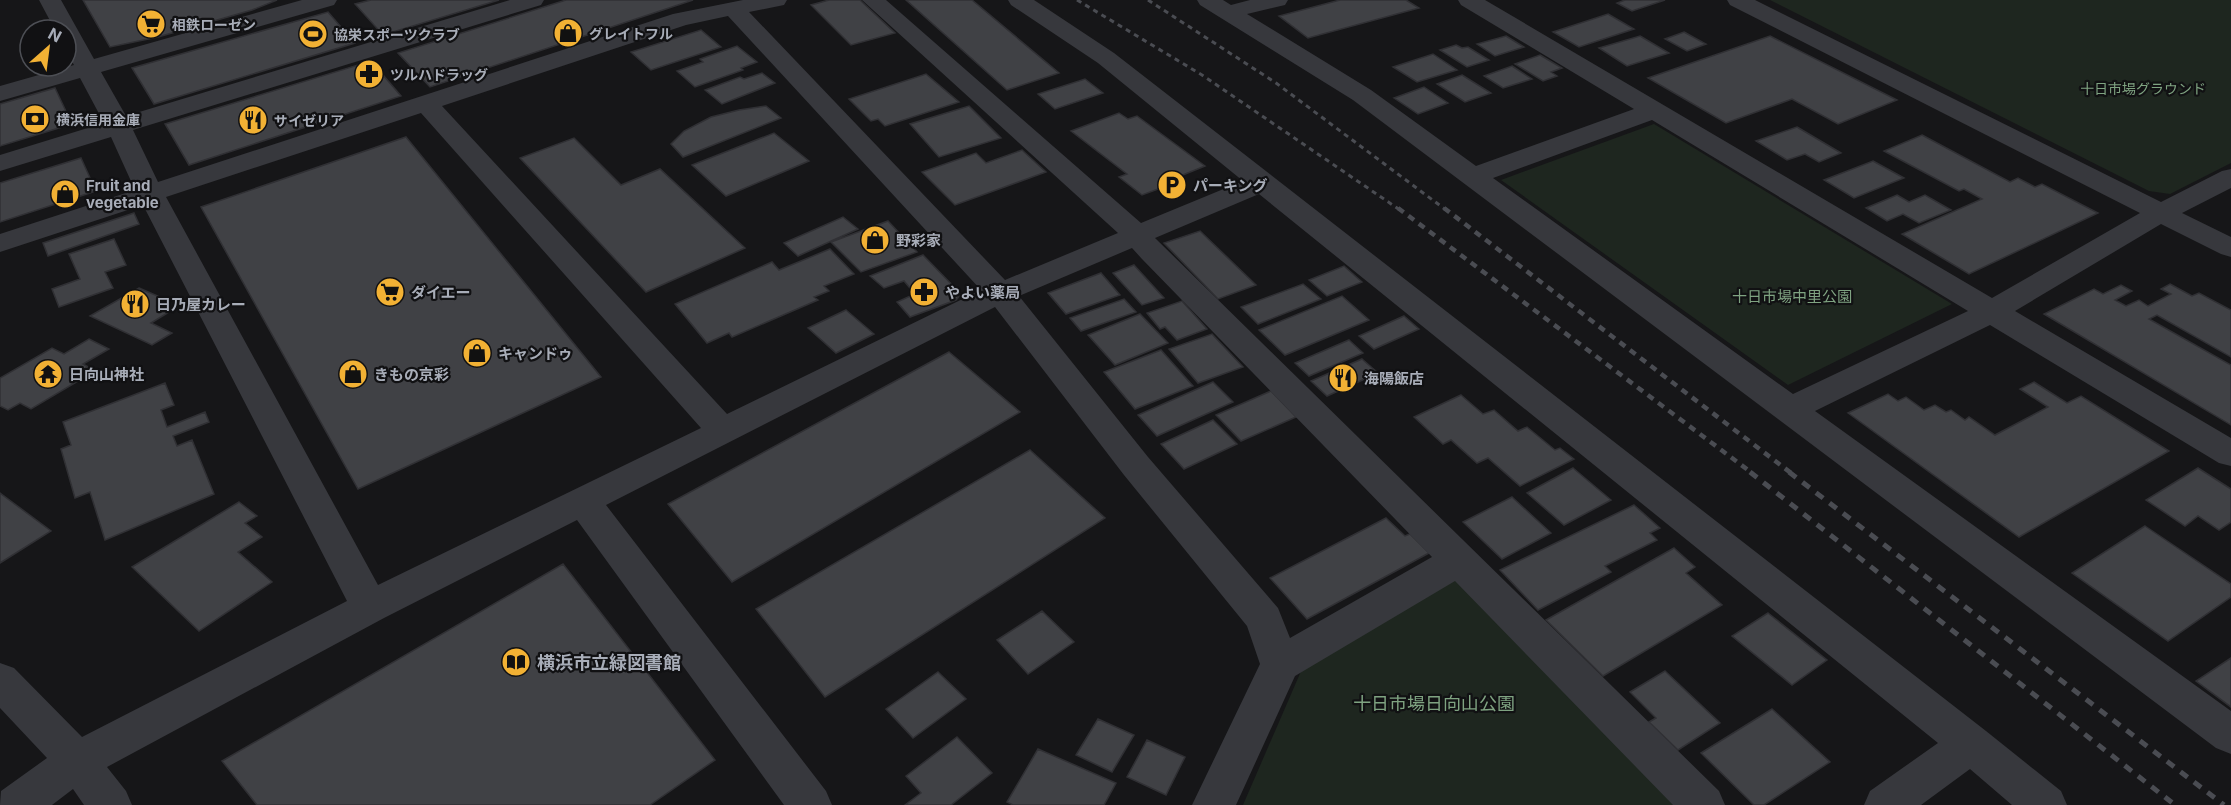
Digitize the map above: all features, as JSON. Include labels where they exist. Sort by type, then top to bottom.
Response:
[{"type":"street","points":[[50,0],[88,68],[150,193],[370,607]]},
{"type":"street","points":[[0,94],[322,0]]},
{"type":"street","points":[[0,163],[533,0]]},
{"type":"street","points":[[0,243],[681,19],[776,0]]},
{"type":"street","points":[[873,0],[1137,235],[1457,561],[1703,805]]},
{"type":"street","points":[[1019,0],[1106,58],[2045,805]]},
{"type":"street","points":[[1218,6],[1277,0]]},
{"type":"street","points":[[1469,0],[2231,454]]},
{"type":"street","points":[[1738,0],[2231,248]]},
{"type":"street","points":[[1218,6],[1362,94],[2231,735]]},
{"type":"street","points":[[734,9],[1000,292],[1136,466],[1264,619],[1280,664]]},
{"type":"street","points":[[426,103],[723,431]]},
{"type":"street","points":[[1474,176],[1653,111]]},
{"type":"street","points":[[1789,410],[1991,312],[2160,213],[2231,177]]},
{"type":"street","points":[[17,805],[77,761],[370,607],[1000,292],[1263,182]]},
{"type":"street","points":[[583,501],[810,805]]},
{"type":"street","points":[[1214,805],[1280,664],[1457,561]]},
{"type":"street","points":[[0,680],[77,761],[111,805]]},
{"type":"street","points":[[1886,805],[1971,744]]},
{"type":"green space","name":"十日市場グラウンド","points":[[1770,0],[2231,0],[2231,163],[2170,194],[2149,191]]},
{"type":"green space","name":"十日市場中里公園","points":[[1654,124],[1952,304],[1788,385],[1501,180]]},
{"type":"green space","name":"十日市場日向山公園","points":[[1451,575],[1678,805],[1243,805],[1305,662]]},
{"type":"building","name":"相鉄ローゼン","points":[[83,0],[277,0],[252,10],[158,37],[110,47]]},
{"type":"building","points":[[371,0],[499,0],[383,35],[355,4]]},
{"type":"building","points":[[566,0],[693,0],[430,87],[398,53]]},
{"type":"building","points":[[829,0],[860,0],[895,33],[851,45],[811,5]]},
{"type":"building","points":[[906,0],[972,0],[1059,73],[1007,90]]},
{"type":"building","points":[[1340,0],[1406,0],[1419,8],[1308,38],[1279,16]]},
{"type":"building","points":[[1625,0],[1665,0],[1632,11],[1617,3]]},
{"type":"building","points":[[328,12],[355,43],[154,104],[132,68]]},
{"type":"building","points":[[1608,14],[1634,29],[1579,47],[1553,32]]},
{"type":"building","points":[[701,30],[721,47],[651,70],[631,52]]},
{"type":"building","points":[[1684,32],[1706,44],[1687,51],[1665,39]]},
{"type":"building","points":[[1506,36],[1524,47],[1495,56],[1477,44]]},
{"type":"building","points":[[1640,36],[1669,53],[1627,66],[1599,48]]},
{"type":"building","points":[[1770,36],[1897,100],[1838,124],[1792,99],[1726,123],[1648,78]]},
{"type":"building","points":[[1456,45],[1462,48],[1468,47],[1489,60],[1467,67],[1440,50]]},
{"type":"building","points":[[737,46],[757,62],[741,68],[743,70],[695,87],[677,71],[703,62],[700,59]]},
{"type":"building","points":[[1433,54],[1457,70],[1417,82],[1393,67]]},
{"type":"building","points":[[1540,55],[1562,68],[1551,72],[1557,76],[1543,81],[1515,64]]},
{"type":"building","points":[[371,61],[401,96],[189,165],[165,124]]},
{"type":"building","points":[[1512,66],[1532,79],[1503,88],[1484,76]]},
{"type":"building","points":[[762,73],[775,83],[722,104],[705,90],[740,77],[744,79]]},
{"type":"building","points":[[926,74],[959,102],[885,126],[878,119],[871,121],[849,99]]},
{"type":"building","points":[[1462,75],[1491,93],[1465,102],[1437,84]]},
{"type":"building","points":[[1085,79],[1103,93],[1055,109],[1038,94]]},
{"type":"building","points":[[1424,87],[1448,103],[1418,114],[1394,98]]},
{"type":"building","points":[[55,88],[72,124],[0,146],[0,104]]},
{"type":"building","points":[[766,106],[781,118],[683,157],[671,144],[684,131],[711,117]]},
{"type":"building","points":[[969,106],[1001,138],[939,157],[910,124]]},
{"type":"building","points":[[1119,113],[1128,119],[1137,116],[1205,166],[1158,185],[1161,188],[1142,195],[1119,177],[1127,174],[1071,131]]},
{"type":"building","points":[[1797,127],[1841,153],[1819,162],[1805,154],[1787,160],[1756,141]]},
{"type":"building","points":[[774,133],[809,161],[726,196],[692,165]]},
{"type":"building","points":[[1922,135],[2010,182],[2018,178],[2035,187],[2042,184],[2098,213],[1969,274],[1902,234],[1982,199],[1964,189],[1959,191],[1884,151]]},
{"type":"building","name":"ダイエー","points":[[406,137],[601,377],[358,489],[201,207]]},
{"type":"building","points":[[574,138],[621,185],[660,169],[745,248],[646,292],[520,158]]},
{"type":"building","points":[[1022,150],[1046,172],[955,205],[922,172],[976,153],[986,163]]},
{"type":"building","points":[[81,158],[96,191],[0,222],[0,183]]},
{"type":"building","points":[[1873,161],[1904,178],[1854,198],[1824,180]]},
{"type":"building","points":[[1897,195],[1909,202],[1925,195],[1951,210],[1919,223],[1903,214],[1887,221],[1866,208]]},
{"type":"building","points":[[134,213],[139,224],[48,256],[43,243]]},
{"type":"building","points":[[843,217],[858,229],[798,256],[784,243]]},
{"type":"building","points":[[888,221],[917,252],[861,272],[831,242]]},
{"type":"building","points":[[1200,231],[1256,285],[1218,299],[1164,243]]},
{"type":"building","points":[[114,239],[126,265],[105,272],[113,288],[59,307],[52,289],[80,279],[69,254]]},
{"type":"building","points":[[830,249],[854,274],[824,286],[829,291],[814,297],[818,300],[732,337],[729,333],[707,343],[675,304],[772,262],[779,270]]},
{"type":"building","points":[[923,255],[961,294],[956,300],[910,317],[897,302],[915,294],[904,281],[884,288],[870,276]]},
{"type":"building","points":[[1134,265],[1164,298],[1142,305],[1113,273]]},
{"type":"building","points":[[1344,266],[1362,282],[1327,296],[1309,280]]},
{"type":"building","points":[[1101,273],[1120,295],[1066,314],[1048,293]]},
{"type":"building","points":[[1303,284],[1321,299],[1258,324],[1241,307]]},
{"type":"building","points":[[2170,284],[2192,296],[2199,293],[2231,310],[2231,357],[2157,315],[2149,319],[2231,365],[2231,425],[2044,314],[2094,289],[2103,294],[2121,285],[2132,291],[2115,300],[2126,306],[2139,300],[2148,306],[2171,294],[2161,289]]},
{"type":"building","points":[[139,288],[167,300],[157,306],[169,312],[151,323],[172,333],[152,345],[90,316]]},
{"type":"building","points":[[1342,296],[1369,320],[1285,355],[1259,330]]},
{"type":"building","points":[[1124,299],[1136,312],[1081,331],[1070,318]]},
{"type":"building","points":[[1182,301],[1207,329],[1177,340],[1165,327],[1160,329],[1147,313]]},
{"type":"building","points":[[846,310],[874,334],[836,353],[808,328]]},
{"type":"building","points":[[1140,314],[1168,343],[1115,365],[1088,335]]},
{"type":"building","points":[[1404,316],[1419,329],[1374,349],[1359,336]]},
{"type":"building","points":[[1212,334],[1243,367],[1198,383],[1169,349]]},
{"type":"building","name":"日向山神社","points":[[89,339],[109,349],[83,364],[95,371],[31,409],[20,403],[8,410],[0,406],[0,378],[52,348],[64,354]]},
{"type":"building","points":[[1349,340],[1363,353],[1309,376],[1295,363]]},
{"type":"building","points":[[1161,350],[1193,386],[1135,409],[1104,372]]},
{"type":"building","points":[[949,352],[1020,412],[732,582],[668,504]]},
{"type":"building","points":[[1362,359],[1378,373],[1327,396],[1311,381]]},
{"type":"building","points":[[1213,382],[1233,402],[1157,436],[1138,415]]},
{"type":"building","points":[[2034,382],[2067,403],[2081,396],[2169,451],[2019,537],[1848,413],[1888,394],[1898,401],[1906,397],[1924,410],[1935,405],[1946,412],[1951,410],[1965,420],[1969,417],[1995,435],[2048,407],[2020,389]]},
{"type":"building","points":[[165,383],[174,405],[161,410],[167,427],[205,412],[209,422],[173,436],[177,446],[192,440],[214,494],[105,540],[90,492],[75,498],[61,449],[71,445],[63,422]]},
{"type":"building","points":[[1271,391],[1296,417],[1241,441],[1216,415]]},
{"type":"building","points":[[1461,395],[1483,414],[1494,410],[1518,431],[1527,427],[1555,450],[1560,448],[1574,459],[1520,486],[1488,458],[1477,463],[1451,440],[1443,444],[1414,417]]},
{"type":"building","points":[[1213,420],[1237,444],[1184,469],[1161,444]]},
{"type":"building","points":[[1030,450],[1105,518],[825,697],[756,609]]},
{"type":"building","points":[[1573,468],[1611,500],[1564,525],[1527,493]]},
{"type":"building","points":[[2198,468],[2231,489],[2231,522],[2219,530],[2198,516],[2185,526],[2146,500]]},
{"type":"building","points":[[0,493],[51,531],[0,563]]},
{"type":"building","points":[[1512,497],[1551,533],[1502,559],[1463,522]]},
{"type":"building","points":[[239,502],[257,516],[245,523],[262,537],[238,552],[272,582],[199,631],[132,567]]},
{"type":"building","points":[[1634,505],[1660,528],[1650,533],[1657,540],[1605,566],[1611,572],[1538,610],[1500,570]]},
{"type":"building","points":[[1386,518],[1405,536],[1410,534],[1429,553],[1307,619],[1270,578]]},
{"type":"building","points":[[2145,526],[2231,584],[2231,597],[2168,641],[2072,573]]},
{"type":"building","points":[[1674,548],[1695,567],[1686,573],[1722,605],[1603,676],[1546,620]]},
{"type":"building","name":"横浜市立緑図書館","points":[[563,564],[715,760],[650,805],[257,805],[222,761]]},
{"type":"building","points":[[1042,611],[1074,642],[1028,674],[997,640]]},
{"type":"building","points":[[1768,613],[1827,660],[1792,685],[1732,636]]},
{"type":"building","points":[[2231,658],[2231,707],[2196,681]]},
{"type":"building","points":[[1665,671],[1720,723],[1678,750],[1649,722],[1656,718],[1630,692]]},
{"type":"building","points":[[938,672],[966,699],[913,738],[886,709]]},
{"type":"building","points":[[1772,709],[1830,762],[1764,805],[1754,805],[1701,753]]},
{"type":"building","points":[[1098,719],[1134,735],[1112,772],[1076,755]]},
{"type":"building","points":[[957,737],[992,773],[951,805],[905,805],[921,793],[906,776]]},
{"type":"building","points":[[1147,740],[1185,757],[1166,795],[1127,777]]},
{"type":"building","points":[[1038,749],[1116,783],[1104,805],[1013,805],[1007,802]]},
{"type":"railway","points":[[1077,0],[1202,75],[1400,210]]},
{"type":"railway","points":[[1148,0],[1276,83],[1446,210]]},
{"type":"railway","points":[[1398,208],[1752,473]]},
{"type":"railway","points":[[1444,208],[1791,473]]},
{"type":"railway","points":[[1750,472],[2175,805]]},
{"type":"railway","points":[[1789,472],[2224,805]]},
{"type":"place","name":"相鉄ローゼン","points":[[151,24]]},
{"type":"place","name":"グレイトフル","points":[[568,33]]},
{"type":"place","name":"協栄スポーツクラブ","points":[[313,34]]},
{"type":"place","name":"ツルハドラッグ","points":[[369,74]]},
{"type":"place","name":"横浜信用金庫","points":[[35,119]]},
{"type":"place","name":"サイゼリア","points":[[253,120]]},
{"type":"place","name":"パーキング","points":[[1172,185]]},
{"type":"place","name":"Fruit and vegetable","points":[[65,194]]},
{"type":"place","name":"野彩家","points":[[875,240]]},
{"type":"place","name":"ダイエー","points":[[390,292]]},
{"type":"place","name":"やよい薬局","points":[[924,292]]},
{"type":"place","name":"日乃屋カレー","points":[[135,304]]},
{"type":"place","name":"キャンドゥ","points":[[477,353]]},
{"type":"place","name":"日向山神社","points":[[48,374]]},
{"type":"place","name":"きもの京彩","points":[[353,374]]},
{"type":"place","name":"海陽飯店","points":[[1343,378]]},
{"type":"place","name":"横浜市立緑図書館","points":[[516,662]]}]
